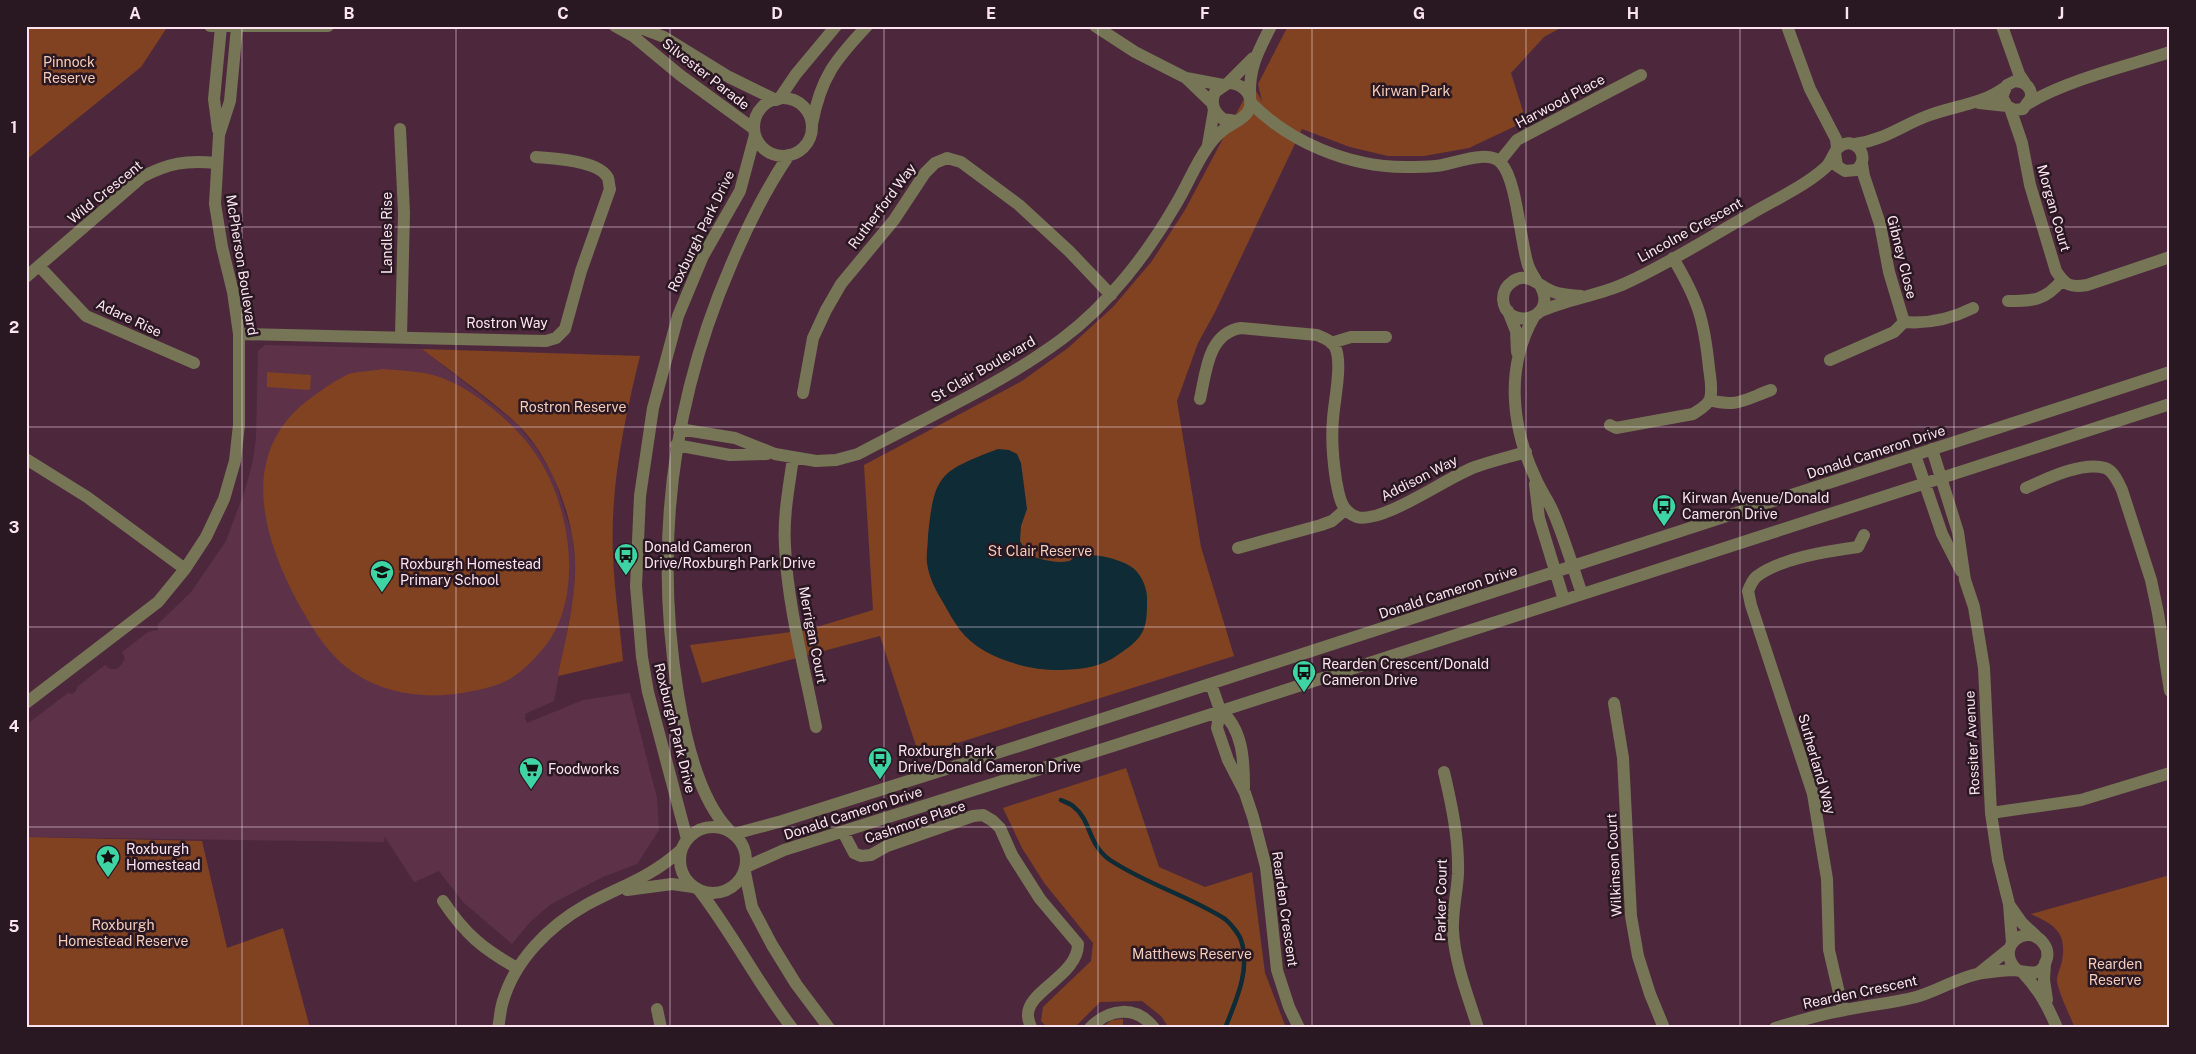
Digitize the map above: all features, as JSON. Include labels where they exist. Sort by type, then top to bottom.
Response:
[{"type":"street","points":[[210,26],[328,26]]},
{"type":"street","name":"Silvester Parade","points":[[615,26],[633,36],[680,75],[755,132]]},
{"type":"street","name":"Silvester Parade","points":[[635,26],[664,37],[729,77],[777,99]]},
{"type":"street","points":[[777,99],[836,26]]},
{"type":"street","points":[[812,124],[809,115],[797,102],[777,99],[768,102],[758,114],[755,132],[759,143],[772,154],[788,155],[796,152],[808,141],[812,124],[816,101],[826,77],[836,60],[867,26]]},
{"type":"street","points":[[1094,26],[1135,52],[1186,78],[1226,84],[1234,83],[1244,87],[1250,99],[1274,125]]},
{"type":"street","points":[[1239,119],[1248,111],[1250,76],[1255,56],[1271,26]]},
{"type":"street","points":[[1787,26],[1810,89],[1836,139],[1837,166],[1846,172],[1856,170],[1872,150],[1891,134]]},
{"type":"street","points":[[2002,26],[2019,74],[2031,93],[2028,105]]},
{"type":"street","name":"McPherson Boulevard","points":[[219,135],[214,99],[221,27]]},
{"type":"street","name":"McPherson Boulevard","points":[[26,703],[158,602],[185,569],[206,537],[224,499],[235,461],[239,425],[239,334],[233,292],[214,204],[219,135],[230,101],[237,27]]},
{"type":"street","points":[[2008,107],[2002,97],[2009,75],[2009,47]]},
{"type":"street","points":[[1968,103],[2008,107],[2018,110],[2041,96],[2064,86],[2170,52]]},
{"type":"street","points":[[1213,107],[1215,92],[1255,56]]},
{"type":"street","name":"Harwood Place","points":[[1500,161],[1517,140],[1641,75]]},
{"type":"street","points":[[1186,78],[1223,119],[1239,119],[1274,125],[1313,146],[1369,163],[1403,167],[1436,166],[1489,156],[1500,161],[1508,178],[1528,267],[1545,299],[1526,331],[1517,362],[1513,392],[1517,424],[1534,477],[1539,518],[1564,600]]},
{"type":"street","points":[[1836,151],[1852,144],[1891,134],[1926,116],[1994,95],[2016,81],[2039,87],[2064,86]]},
{"type":"street","name":"Morgan Court","points":[[2022,143],[2023,119],[2028,105]]},
{"type":"street","name":"St Clair Boulevard","points":[[1208,147],[1213,107]]},
{"type":"street","name":"Morgan Court","points":[[2008,107],[2022,143],[2030,185],[2056,271],[2062,280]]},
{"type":"street","points":[[1825,116],[1863,153],[1862,163]]},
{"type":"street","name":"St Clair Boulevard","points":[[679,429],[734,438],[775,454],[794,458],[823,461],[836,460],[858,454],[1021,368],[1064,338],[1111,294],[1145,253],[1176,204],[1208,147],[1221,131],[1239,119]]},
{"type":"street","name":"Landles Rise","points":[[400,129],[404,213],[401,337]]},
{"type":"street","name":"Roxburgh Park Drive","points":[[684,844],[648,692],[642,657],[636,586],[640,496],[653,408],[665,360],[684,300],[703,256],[740,191],[755,132]]},
{"type":"street","name":"Lincolne Crescent","points":[[1537,314],[1554,305],[1586,297],[1625,283],[1673,258],[1806,182],[1828,165],[1836,151]]},
{"type":"street","name":"Roxburgh Park Drive","points":[[731,832],[719,820],[698,773],[690,750],[677,687],[669,627],[667,550],[669,503],[679,429],[693,370],[716,300],[759,204],[788,155]]},
{"type":"street","name":"Rostron Way","points":[[239,334],[546,341],[556,338],[565,329],[581,271],[610,189],[608,178],[601,170],[590,165],[562,159],[536,157]]},
{"type":"street","name":"Rutherford Way","points":[[803,393],[813,338],[826,310],[841,284],[894,220],[934,162],[947,158],[961,162],[1020,205],[1111,294]]},
{"type":"street","name":"Wild Crescent","points":[[26,277],[142,177],[161,167],[181,162],[216,163]]},
{"type":"street","name":"Gibney Close","points":[[1862,163],[1871,200],[1880,224],[1888,272],[1904,322]]},
{"type":"street","name":"Lincolne Crescent","points":[[1806,182],[1832,173],[1846,172]]},
{"type":"street","name":"Gibney Close","points":[[1846,172],[1871,200]]},
{"type":"street","points":[[1517,362],[1516,331],[1503,300],[1504,293],[1519,266],[1522,238]]},
{"type":"street","points":[[2008,301],[2042,299],[2053,291],[2062,280],[2074,287],[2087,285],[2170,257]]},
{"type":"street","points":[[1610,425],[1616,428],[1693,414],[1704,407],[1710,400],[1710,371],[1701,312],[1690,287],[1673,258]]},
{"type":"street","name":"Adare Rise","points":[[39,266],[86,316],[194,363]]},
{"type":"street","points":[[1511,282],[1524,278],[1538,284]]},
{"type":"street","name":"Lincolne Crescent","points":[[1538,284],[1554,292],[1586,297]]},
{"type":"street","points":[[1830,360],[1894,332],[1904,322],[1922,323],[1957,316],[1972,308]]},
{"type":"street","points":[[1508,311],[1518,318],[1530,318],[1537,314]]},
{"type":"street","points":[[1200,399],[1208,364],[1216,344],[1221,336],[1230,330],[1241,328],[1317,335],[1327,339],[1335,348],[1338,364],[1332,420],[1332,456],[1339,498],[1345,510],[1332,521],[1321,525],[1238,548]]},
{"type":"street","points":[[1331,343],[1351,337],[1386,337]]},
{"type":"street","name":"Donald Cameron Drive","points":[[731,832],[782,821],[989,756],[2170,372]]},
{"type":"street","points":[[1710,400],[1725,404],[1737,403],[1771,390]]},
{"type":"street","name":"Donald Cameron Drive","points":[[746,870],[784,850],[1027,774],[1924,482],[2170,404]]},
{"type":"street","name":"St Clair Boulevard","points":[[676,445],[730,455],[775,454]]},
{"type":"street","name":"Rossiter Avenue","points":[[1932,449],[1958,532],[1966,580],[1974,607],[1984,668],[1991,813],[1998,860],[2009,904],[2010,946]]},
{"type":"street","name":"Addison Way","points":[[1345,510],[1358,517],[1370,517],[1393,510],[1449,478],[1475,467],[1526,452]]},
{"type":"street","name":"Rossiter Avenue","points":[[1915,455],[1942,534],[1966,580]]},
{"type":"street","name":"Merrigan Court","points":[[794,458],[787,504],[784,544],[788,579],[816,727]]},
{"type":"street","points":[[26,459],[87,497],[185,569]]},
{"type":"street","points":[[2026,488],[2059,473],[2089,467],[2106,468],[2116,477],[2151,580],[2158,612],[2170,691]]},
{"type":"street","points":[[1534,477],[1554,513],[1582,594]]},
{"type":"street","name":"Sutherland Way","points":[[1844,1010],[1829,950],[1827,879],[1813,794],[1748,591],[1755,578],[1765,572],[1793,560],[1820,552],[1858,547],[1864,535]]},
{"type":"street","name":"Rearden Crescent","points":[[1211,684],[1220,710],[1217,728],[1228,760],[1244,792],[1253,817],[1266,867],[1277,970],[1289,1007],[1299,1028]]},
{"type":"street","name":"Wilkinson Court","points":[[1614,703],[1623,758],[1631,916],[1638,956],[1662,1026]]},
{"type":"street","name":"Parker Court","points":[[1444,772],[1457,838],[1458,874],[1453,930],[1456,956],[1478,1028]]},
{"type":"street","points":[[1991,813],[2081,800],[2170,773]]},
{"type":"street","name":"Cashmore Place","points":[[843,832],[854,853],[861,856],[871,855],[887,846],[973,816],[983,815],[1000,828],[1012,855],[1040,899],[1078,944],[1078,954],[1072,964],[1029,1006],[1028,1017],[1032,1028]]},
{"type":"street","points":[[498,1028],[503,1001],[518,968],[550,929],[585,905],[639,880],[664,865],[696,832],[706,827],[718,827],[731,832],[745,848],[746,870],[752,907],[796,984],[829,1028]]},
{"type":"street","points":[[684,844],[680,860],[681,870],[686,880],[722,920],[774,1004],[792,1028]]},
{"type":"street","points":[[612,893],[672,884],[712,894],[726,891],[737,884],[746,870]]},
{"type":"street","points":[[443,901],[459,925],[478,942],[496,956],[518,968]]},
{"type":"street","name":"Rossiter Avenue","points":[[2009,904],[2022,923],[2037,937]]},
{"type":"street","points":[[2048,1005],[2044,980],[2047,948],[2037,937],[2026,935],[2016,939],[2010,946],[2009,961],[2036,986],[2048,1005],[2057,1028]]},
{"type":"street","name":"Rearden Crescent","points":[[1978,974],[2010,946]]},
{"type":"street","points":[[2020,972],[2036,972],[2046,963]]},
{"type":"street","name":"Rearden Crescent","points":[[1775,1028],[1844,1010],[1916,997],[1978,974],[2020,972]]},
{"type":"street","points":[[657,1009],[661,1028]]},
{"type":"street","points":[[1090,1028],[1098,1020],[1113,1013],[1127,1012],[1138,1014],[1147,1019],[1154,1028]]},
{"type":"shaded area","name":"Roxburgh Homestead Primary School","points":[[265,345],[422,349],[516,423],[535,446],[553,474],[572,534],[575,562],[574,594],[554,701],[525,714],[525,719],[527,723],[583,700],[630,693],[657,798],[659,830],[637,864],[603,877],[551,904],[530,922],[512,944],[463,902],[439,871],[414,882],[385,837],[384,842],[26,837],[26,725],[68,693],[72,694],[76,691],[77,687],[105,665],[110,669],[117,669],[125,658],[122,652],[148,632],[158,630],[158,624],[191,592],[226,541],[252,465],[256,439],[258,351]]},
{"type":"green space","name":"Pinnock Reserve","points":[[26,26],[168,26],[141,67],[26,160]]},
{"type":"green space","name":"St Clair Reserve","points":[[1288,26],[1564,26],[1544,37],[1511,73],[1526,121],[1469,148],[1424,156],[1388,156],[1350,147],[1302,129],[1215,312],[1198,343],[1177,401],[1201,547],[1234,656],[919,755],[880,636],[702,683],[690,645],[807,630],[873,610],[864,465],[1022,381],[1068,348],[1113,307],[1152,261],[1185,210],[1252,84],[1262,101],[1258,84]]},
{"type":"green space","name":"Rostron Reserve","points":[[422,349],[640,356],[619,455],[614,505],[614,568],[623,661],[558,676],[572,606],[575,563],[570,526],[558,487],[549,468],[528,435],[481,394]]},
{"type":"green space","points":[[383,369],[416,372],[440,377],[483,401],[507,421],[527,442],[547,474],[557,498],[565,525],[568,552],[569,579],[565,605],[556,629],[542,650],[524,669],[507,680],[488,688],[448,695],[421,695],[380,686],[356,674],[337,659],[315,632],[297,601],[273,547],[266,519],[263,492],[266,465],[274,440],[291,416],[315,395],[340,378],[357,372]]},
{"type":"green space","points":[[267,372],[311,375],[310,390],[267,387]]},
{"type":"green space","name":"Matthews Reserve","points":[[1126,768],[1159,867],[1205,887],[1252,872],[1265,973],[1286,1028],[1169,1028],[1161,1016],[1142,1001],[1100,1002],[1074,1028],[1048,1028],[1041,1021],[1043,1007],[1091,961],[1093,943],[1045,884],[1022,848],[1003,808]]},
{"type":"green space","name":"Roxburgh Homestead Reserve","points":[[26,837],[202,841],[227,948],[283,928],[310,1028],[26,1028]]},
{"type":"green space","name":"Rearden Reserve","points":[[2170,875],[2170,1028],[2075,1028],[2062,997],[2057,978],[2063,951],[2061,936],[2053,926],[2031,914]]},
{"type":"green space","points":[[1123,1019],[1123,1025],[1101,1028],[1112,1020]]},
{"type":"water","points":[[998,449],[1009,450],[1017,454],[1021,463],[1027,509],[1021,526],[1020,541],[1028,555],[1059,562],[1069,561],[1077,556],[1084,555],[1105,557],[1130,566],[1143,581],[1147,596],[1143,631],[1139,638],[1129,647],[1106,662],[1085,668],[1049,670],[1006,661],[980,648],[969,640],[960,630],[936,589],[929,574],[927,557],[930,515],[933,499],[938,487],[944,477],[952,470]]},
{"type":"waterway","points":[[1061,800],[1080,812],[1097,847],[1110,860],[1138,876],[1197,903],[1225,919],[1232,926],[1241,940],[1244,962],[1238,996],[1225,1028]]},
{"type":"place","name":"Kirwan Avenue/Donald Cameron Drive","points":[[1664,527]]},
{"type":"place","name":"Donald Cameron Drive/Roxburgh Park Drive","points":[[626,576]]},
{"type":"place","name":"Roxburgh Homestead Primary School","points":[[382,593]]},
{"type":"place","name":"Rearden Crescent/Donald Cameron Drive","points":[[1304,693]]},
{"type":"place","name":"Roxburgh Park Drive/Donald Cameron Drive","points":[[880,780]]},
{"type":"place","name":"Foodworks","points":[[531,790]]},
{"type":"place","name":"Roxburgh Homestead","points":[[108,878]]},
{"type":"park label","name":"Kirwan Park","points":[[1411,91]]}]
